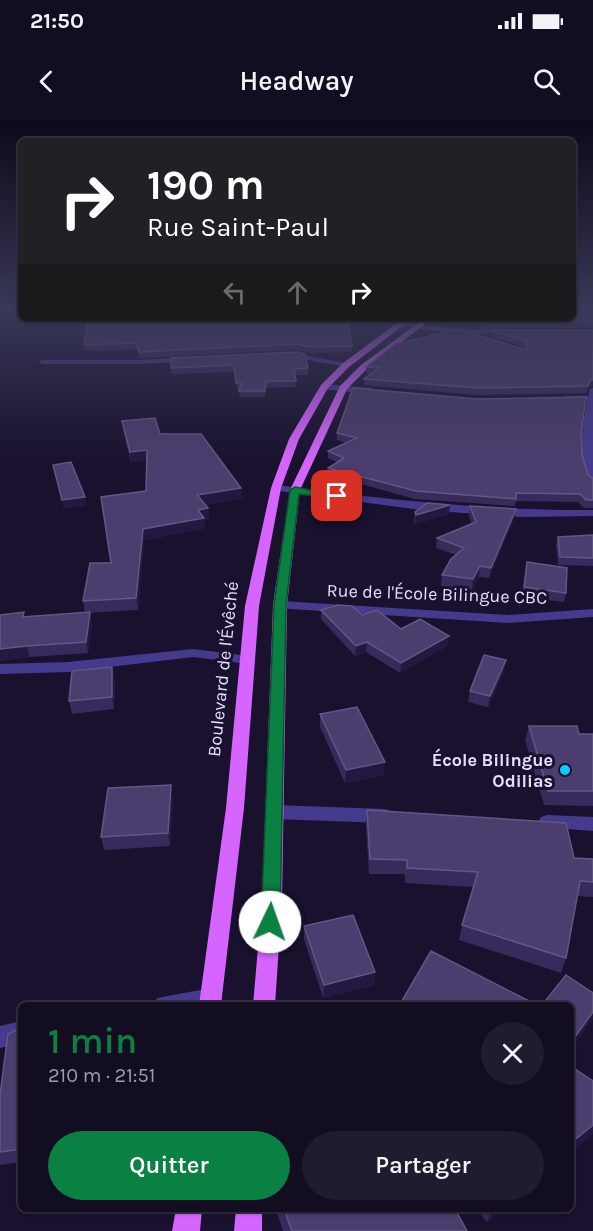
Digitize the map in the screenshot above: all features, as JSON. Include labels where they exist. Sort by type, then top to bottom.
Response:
[{"type":"main road","name":"Boulevard de l'Évêché","points":[[211,1001],[226,896],[249,660],[252,606],[276,489],[294,439],[324,387],[354,360]]},
{"type":"main road","name":"Boulevard de l'Évêché","points":[[264,1002],[274,812],[280,605],[295,490],[343,388],[371,360]]},
{"type":"main road","points":[[186,1231],[189,1212]]},
{"type":"main road","points":[[249,1212],[249,1231]]},
{"type":"street","points":[[42,362],[170,360]]},
{"type":"street","points":[[323,360],[346,365]]},
{"type":"street","points":[[324,387],[383,392]]},
{"type":"street","points":[[558,399],[593,396],[587,462],[587,471],[593,482]]},
{"type":"street","points":[[276,489],[421,507],[522,514],[593,513]]},
{"type":"street","name":"Rue de l'École Bilingue CBC","points":[[280,605],[508,619],[593,613]]},
{"type":"street","points":[[0,669],[68,667],[193,653],[249,660]]},
{"type":"street","points":[[274,812],[405,817]]},
{"type":"street","points":[[531,822],[593,824]]},
{"type":"street","points":[[0,1037],[18,1033]]},
{"type":"building","points":[[171,360],[306,360],[308,368],[294,369],[296,381],[266,381],[265,391],[239,391],[241,383],[236,383],[234,365],[171,368]]},
{"type":"building","points":[[375,360],[593,360],[593,380],[588,386],[477,388],[364,379],[380,367],[366,367]]},
{"type":"building","points":[[353,388],[477,399],[586,397],[581,434],[582,455],[588,475],[593,478],[593,500],[586,500],[580,494],[516,493],[516,499],[416,491],[328,468],[344,458],[328,451],[357,438],[337,433]]},
{"type":"building","points":[[155,418],[160,434],[201,434],[241,488],[197,495],[208,508],[198,510],[204,518],[143,529],[136,598],[83,601],[90,563],[111,563],[101,497],[146,491],[147,450],[130,452],[122,421]]},
{"type":"building","points":[[71,462],[85,497],[62,500],[53,465]]},
{"type":"building","points":[[427,503],[450,505],[416,515],[415,512]]},
{"type":"building","points":[[470,506],[516,509],[491,568],[480,566],[473,579],[442,575],[451,559],[464,548],[437,538],[476,522]]},
{"type":"building","points":[[593,535],[593,558],[560,557],[558,537]]},
{"type":"building","points":[[527,562],[567,568],[566,593],[524,587]]},
{"type":"building","points":[[338,605],[352,606],[362,615],[377,610],[401,629],[420,619],[449,636],[401,663],[367,642],[356,646],[321,610]]},
{"type":"building","points":[[24,612],[23,617],[90,612],[86,642],[0,649],[0,615]]},
{"type":"building","points":[[484,655],[506,660],[490,696],[470,691]]},
{"type":"building","points":[[112,667],[112,697],[69,701],[72,671]]},
{"type":"building","points":[[357,707],[385,762],[346,770],[320,714]]},
{"type":"building","name":"École Bilingue Odilias","points":[[529,726],[577,726],[579,734],[593,734],[593,791],[548,791]]},
{"type":"building","points":[[171,785],[168,833],[101,837],[108,788]]},
{"type":"building","points":[[367,810],[566,823],[574,858],[593,859],[593,882],[580,881],[566,958],[462,925],[478,872],[407,868],[407,860],[370,859]]},
{"type":"building","points":[[353,915],[375,972],[324,985],[304,926]]},
{"type":"building","points":[[431,951],[531,1002],[401,1002]]},
{"type":"building","points":[[566,975],[593,993],[593,1012],[574,1038],[574,1002],[544,1002]]},
{"type":"building","points":[[18,1029],[18,1149],[0,1152],[0,1095],[8,1034]]},
{"type":"building","points":[[574,1068],[593,1081],[593,1125],[574,1140]]},
{"type":"building","points":[[285,1212],[457,1212],[467,1231],[292,1231]]},
{"type":"place","name":"École Bilingue Odilias","points":[[565,770]]},
{"type":"route","points":[[270,922],[280,605],[295,490],[337,496]]}]
